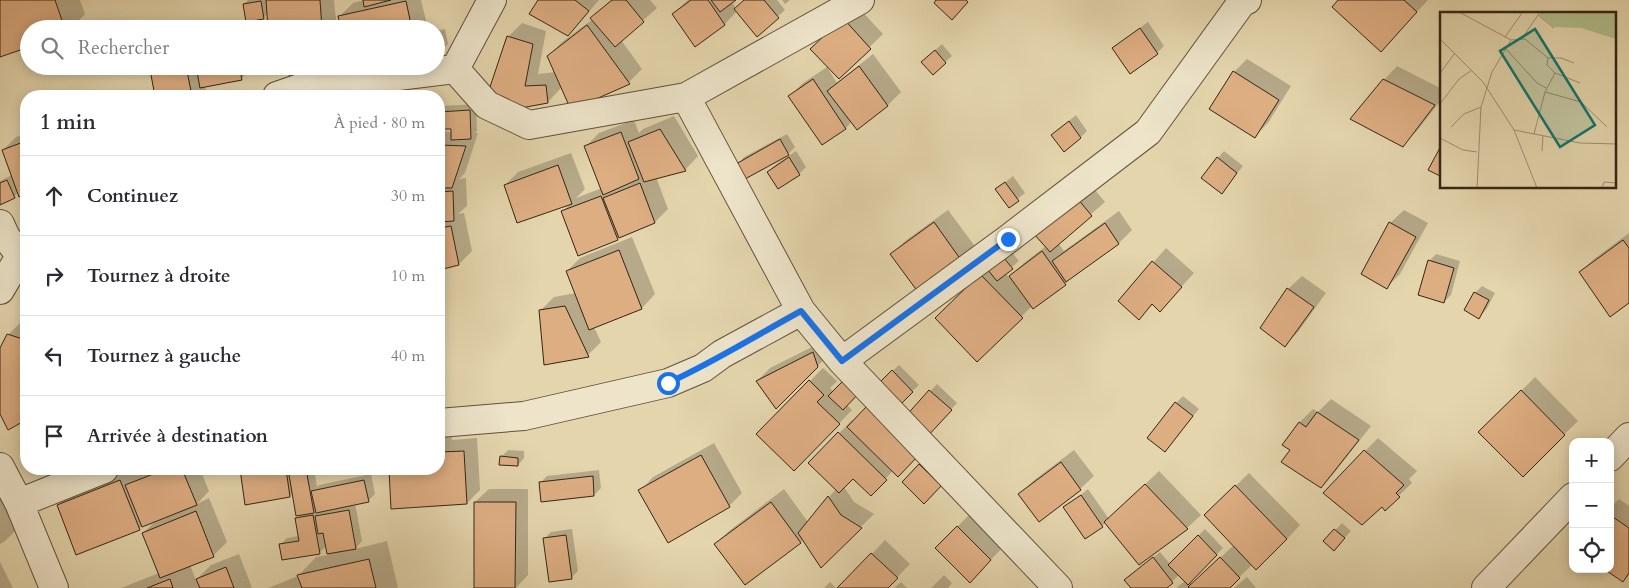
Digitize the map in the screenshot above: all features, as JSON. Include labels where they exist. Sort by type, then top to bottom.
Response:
[{"type":"street","points":[[455,69],[492,0]]},
{"type":"street","points":[[455,69],[487,104],[529,125],[686,97],[860,0]]},
{"type":"street","points":[[842,361],[1008,239],[1148,132],[1242,2],[1247,0]]},
{"type":"street","points":[[445,70],[455,69]]},
{"type":"street","points":[[294,90],[406,75]]},
{"type":"street","points":[[686,97],[801,311],[842,361],[1058,588]]},
{"type":"street","points":[[0,224],[6,237],[20,248]]},
{"type":"street","points":[[0,290],[20,255]]},
{"type":"street","points":[[445,423],[524,416],[668,383],[702,368],[722,354],[801,311]]},
{"type":"street","points":[[1614,453],[1629,437]]},
{"type":"street","points":[[0,467],[19,503],[54,588]]},
{"type":"street","points":[[19,503],[89,475]]},
{"type":"street","points":[[1486,588],[1569,501]]},
{"type":"building","points":[[0,0],[55,0],[62,20],[20,20],[20,50],[0,57]]},
{"type":"building","points":[[266,0],[320,0],[321,20],[267,20]]},
{"type":"building","points":[[363,0],[391,0],[364,7]]},
{"type":"building","points":[[538,0],[575,0],[589,11],[568,36],[529,14]]},
{"type":"building","points":[[612,0],[626,0],[644,22],[615,47],[590,18]]},
{"type":"building","points":[[691,0],[708,0],[725,25],[695,47],[672,14]]},
{"type":"building","points":[[711,0],[736,0],[720,12]]},
{"type":"building","points":[[744,0],[764,0],[779,18],[757,37],[734,9]]},
{"type":"building","points":[[936,0],[966,0],[968,2],[952,20],[934,3]]},
{"type":"building","points":[[1338,0],[1404,0],[1417,12],[1381,52],[1332,7]]},
{"type":"building","points":[[261,1],[264,19],[246,20],[243,4]]},
{"type":"building","points":[[406,1],[410,20],[339,20],[338,16]]},
{"type":"building","points":[[843,18],[871,49],[839,79],[810,49]]},
{"type":"building","points":[[587,25],[630,84],[571,110],[547,56]]},
{"type":"building","points":[[1140,28],[1158,54],[1130,74],[1112,48]]},
{"type":"building","points":[[507,36],[533,44],[525,86],[546,85],[548,103],[521,108],[489,90]]},
{"type":"building","points":[[935,50],[946,63],[933,75],[921,62]]},
{"type":"building","points":[[859,66],[888,106],[857,130],[827,91]]},
{"type":"building","points":[[1233,71],[1279,100],[1255,138],[1209,109]]},
{"type":"building","points":[[151,75],[188,75],[191,90],[154,90]]},
{"type":"building","points":[[198,75],[241,75],[242,80],[200,88]]},
{"type":"building","points":[[289,75],[325,76],[290,80]]},
{"type":"building","points":[[813,79],[846,129],[822,145],[788,96]]},
{"type":"building","points":[[1383,79],[1435,105],[1403,147],[1350,119]]},
{"type":"building","points":[[470,110],[471,139],[451,140],[451,129],[445,129],[445,112]]},
{"type":"building","points":[[1069,121],[1081,138],[1064,152],[1051,135]]},
{"type":"building","points":[[660,129],[686,171],[644,182],[628,142]]},
{"type":"building","points":[[621,132],[639,179],[603,195],[584,146]]},
{"type":"building","points":[[780,139],[789,155],[745,179],[736,164]]},
{"type":"building","points":[[20,143],[19,197],[2,150]]},
{"type":"building","points":[[445,145],[466,146],[452,188],[445,188]]},
{"type":"building","points":[[1440,148],[1440,176],[1428,170]]},
{"type":"building","points":[[789,157],[800,175],[778,189],[767,172]]},
{"type":"building","points":[[1217,157],[1237,173],[1222,194],[1201,178]]},
{"type":"building","points":[[558,165],[572,204],[517,223],[504,185]]},
{"type":"building","points":[[7,180],[15,198],[0,205],[0,183]]},
{"type":"building","points":[[1005,182],[1019,201],[1009,208],[995,189]]},
{"type":"building","points":[[640,183],[655,223],[619,238],[603,198]]},
{"type":"building","points":[[453,191],[454,221],[445,222],[445,192]]},
{"type":"building","points":[[601,196],[618,240],[578,256],[561,211]]},
{"type":"building","points":[[1077,198],[1092,216],[1050,252],[1034,234]]},
{"type":"building","points":[[934,222],[961,260],[918,292],[890,254]]},
{"type":"building","points":[[1389,222],[1416,237],[1387,289],[1361,274]]},
{"type":"building","points":[[1105,223],[1119,244],[1066,282],[1052,261]]},
{"type":"building","points":[[451,226],[459,265],[445,268],[445,227]]},
{"type":"building","points":[[1623,240],[1629,248],[1629,303],[1610,317],[1579,272]]},
{"type":"building","points":[[619,250],[642,309],[589,330],[566,271]]},
{"type":"building","points":[[1042,251],[1066,285],[1033,309],[1009,276]]},
{"type":"building","points":[[1003,257],[1013,269],[997,281],[987,269]]},
{"type":"building","points":[[1428,260],[1454,268],[1444,303],[1418,295]]},
{"type":"building","points":[[1152,261],[1182,287],[1160,312],[1152,304],[1139,320],[1118,301]]},
{"type":"building","points":[[980,274],[1023,318],[977,362],[935,318]]},
{"type":"building","points":[[1287,288],[1314,307],[1285,347],[1260,328]]},
{"type":"building","points":[[1474,292],[1489,300],[1479,319],[1464,310]]},
{"type":"building","points":[[565,306],[589,357],[544,365],[539,310]]},
{"type":"building","points":[[7,334],[20,338],[20,423],[8,430],[0,414],[0,348]]},
{"type":"building","points":[[813,352],[818,367],[776,409],[756,381]]},
{"type":"building","points":[[892,370],[913,392],[896,409],[875,387]]},
{"type":"building","points":[[847,377],[861,391],[843,410],[828,396]]},
{"type":"building","points":[[809,380],[824,395],[817,402],[840,424],[794,471],[756,434]]},
{"type":"building","points":[[929,390],[952,410],[925,439],[904,418]]},
{"type":"building","points":[[1521,390],[1565,435],[1523,477],[1478,432]]},
{"type":"building","points":[[1175,402],[1193,416],[1165,452],[1147,438]]},
{"type":"building","points":[[866,407],[917,457],[898,477],[847,427]]},
{"type":"building","points":[[1317,412],[1359,440],[1321,488],[1281,462],[1290,450],[1282,445],[1299,422],[1306,427]]},
{"type":"building","points":[[838,432],[887,480],[871,496],[853,479],[839,493],[808,463]]},
{"type":"building","points":[[1364,450],[1404,485],[1396,493],[1400,497],[1385,511],[1382,507],[1362,525],[1323,493]]},
{"type":"building","points":[[464,451],[467,504],[391,509],[389,475],[445,475],[445,452]]},
{"type":"building","points":[[701,455],[730,507],[668,543],[638,490]]},
{"type":"building","points":[[500,456],[518,458],[518,466],[499,465]]},
{"type":"building","points":[[1061,462],[1081,490],[1039,522],[1018,494]]},
{"type":"building","points":[[919,464],[941,486],[924,504],[902,482]]},
{"type":"building","points":[[151,475],[184,475],[197,505],[142,527],[125,485]]},
{"type":"building","points":[[241,475],[287,475],[290,497],[245,505]]},
{"type":"building","points":[[289,475],[307,475],[314,513],[296,516]]},
{"type":"building","points":[[593,476],[594,496],[541,502],[539,482]]},
{"type":"building","points":[[120,480],[140,530],[76,555],[57,505]]},
{"type":"building","points":[[364,480],[369,502],[316,513],[311,491]]},
{"type":"building","points":[[1145,484],[1188,529],[1139,565],[1104,522]]},
{"type":"building","points":[[1235,485],[1287,539],[1256,570],[1204,515]]},
{"type":"building","points":[[1081,495],[1103,527],[1085,539],[1063,507]]},
{"type":"building","points":[[828,496],[841,515],[862,528],[821,568],[798,533]]},
{"type":"building","points":[[474,502],[516,502],[515,588],[474,588]]},
{"type":"building","points":[[771,502],[801,543],[745,585],[714,544]]},
{"type":"building","points":[[349,510],[356,549],[327,554],[323,533],[318,534],[315,516]]},
{"type":"building","points":[[196,511],[214,557],[160,578],[142,533]]},
{"type":"building","points":[[313,515],[320,554],[282,560],[279,544],[299,541],[295,518]]},
{"type":"building","points":[[1614,518],[1629,528],[1629,573],[1623,582],[1610,573],[1614,573]]},
{"type":"building","points":[[957,526],[991,560],[970,583],[935,548]]},
{"type":"building","points":[[1334,529],[1345,538],[1334,551],[1323,541]]},
{"type":"building","points":[[566,535],[572,579],[549,582],[543,538]]},
{"type":"building","points":[[1198,535],[1217,555],[1188,585],[1168,565]]},
{"type":"building","points":[[871,553],[898,578],[888,588],[837,588]]},
{"type":"building","points":[[1153,557],[1173,583],[1167,588],[1131,588],[1124,580]]},
{"type":"building","points":[[1220,557],[1240,578],[1230,588],[1188,587]]},
{"type":"building","points":[[369,559],[376,588],[302,588],[297,575]]},
{"type":"building","points":[[226,567],[234,588],[200,588],[196,579]]},
{"type":"building","points":[[170,579],[173,588],[147,588]]},
{"type":"route","points":[[668,383],[702,368],[722,354],[801,311],[842,361],[1008,239]]}]
